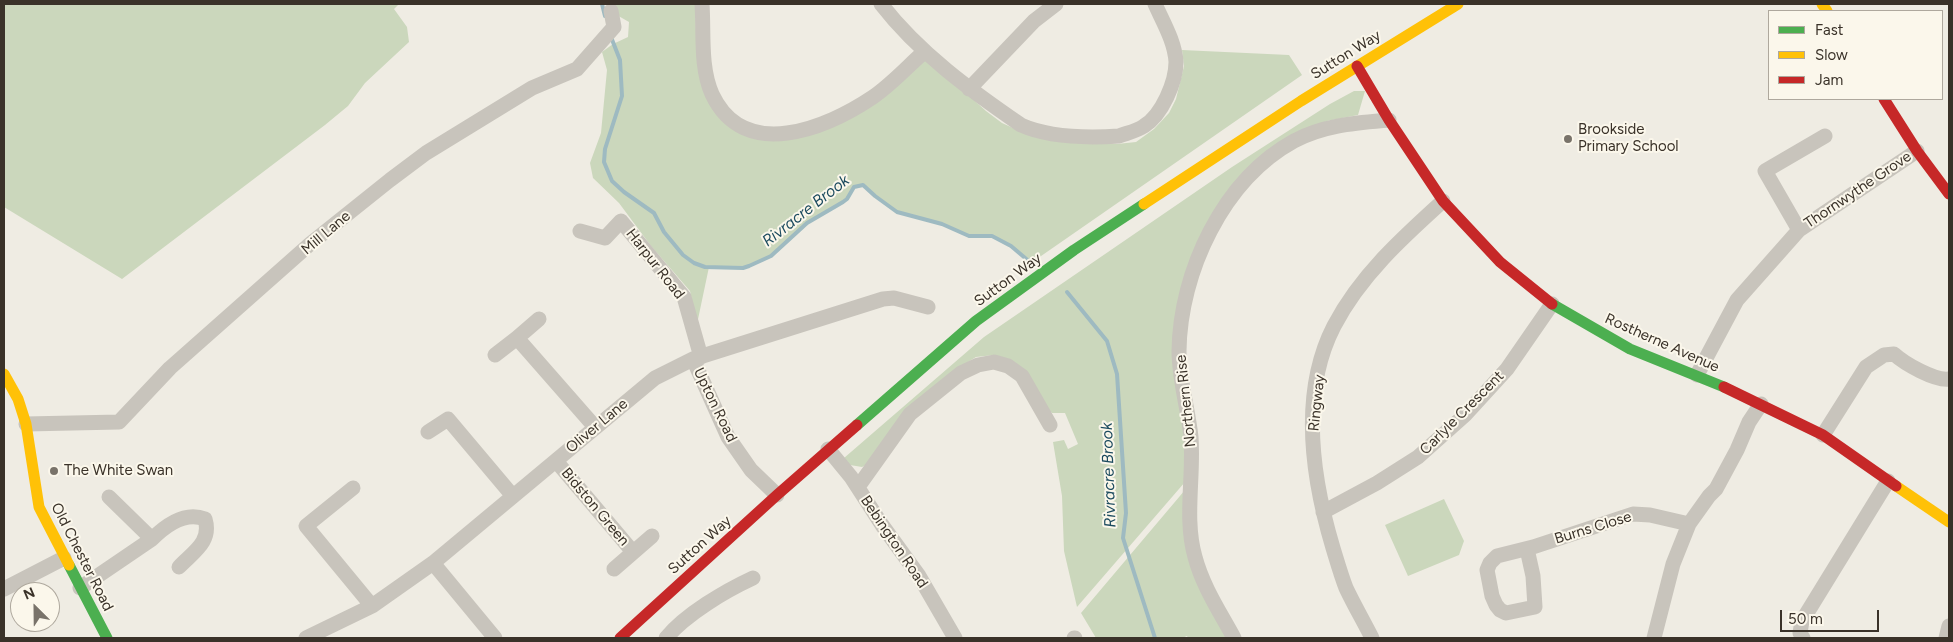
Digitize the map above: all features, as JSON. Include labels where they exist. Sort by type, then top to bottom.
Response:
[{"type":"main road","name":"Sutton Way","points":[[620,638],[828,449],[976,321],[1000,306],[1074,250],[1357,66],[1433,9],[1458,4]]},
{"type":"main road","name":"Rostherne Avenue","points":[[1357,66],[1389,120],[1443,201],[1500,262],[1552,304],[1630,349],[1697,375],[1823,435],[1949,522]]},
{"type":"main road","points":[[1885,100],[1949,194]]},
{"type":"main road","name":"Old Chester Road","points":[[4,374],[18,399],[26,424],[39,507],[107,638]]},
{"type":"street","points":[[702,4],[703,56],[711,92],[720,108],[733,121],[758,133],[788,133],[813,127],[839,117],[875,96],[924,52]]},
{"type":"street","points":[[880,4],[924,52],[969,89],[1021,125],[1030,129],[1083,138],[1119,136],[1145,126],[1162,108],[1173,81],[1176,62],[1171,41],[1155,4]]},
{"type":"street","points":[[969,89],[1034,21],[1056,4]]},
{"type":"street","name":"Mill Lane","points":[[26,424],[119,422],[170,368],[310,244],[390,180],[426,153],[532,88],[577,69],[614,27],[612,11]]},
{"type":"street","name":"Northern Rise","points":[[1234,638],[1213,602],[1194,556],[1190,506],[1192,457],[1189,420],[1182,387],[1180,351],[1181,333],[1192,273],[1206,237],[1216,219],[1247,179],[1263,163],[1294,141],[1335,125],[1389,120]]},
{"type":"street","name":"Thornwythe Grove","points":[[1799,230],[1765,171],[1825,136]]},
{"type":"street","name":"Thornwythe Grove","points":[[1697,375],[1737,300],[1799,230],[1918,151]]},
{"type":"street","name":"Ringway","points":[[1372,638],[1346,587],[1324,512],[1316,470],[1312,428],[1315,393],[1322,360],[1334,327],[1350,301],[1394,245],[1443,201]]},
{"type":"street","name":"Harpur Road","points":[[580,231],[605,238],[622,220],[684,297],[697,358]]},
{"type":"street","name":"Oliver Lane","points":[[315,636],[372,606],[433,563],[512,495],[556,461],[594,427],[655,378],[697,358],[883,299],[894,298],[928,307]]},
{"type":"street","name":"Carlyle Crescent","points":[[1324,512],[1377,484],[1418,457],[1465,414],[1507,369],[1552,304]]},
{"type":"street","points":[[496,355],[538,319]]},
{"type":"street","points":[[517,338],[594,427]]},
{"type":"street","points":[[1823,435],[1866,367],[1884,356],[1894,354],[1901,361],[1912,367],[1934,376],[1949,379]]},
{"type":"street","name":"Upton Road","points":[[697,358],[728,437],[751,470],[777,495]]},
{"type":"street","points":[[858,487],[910,414],[962,373],[978,365],[994,362],[1008,366],[1022,376],[1050,425]]},
{"type":"street","points":[[1654,638],[1673,564],[1689,524],[1716,489],[1737,450],[1749,422],[1761,404]]},
{"type":"street","points":[[428,432],[448,419],[512,495]]},
{"type":"street","name":"Bebington Road","points":[[828,449],[858,487],[882,525],[919,576],[955,638]]},
{"type":"street","name":"Bidston Green","points":[[556,461],[634,552]]},
{"type":"street","points":[[1803,638],[1800,633],[1802,621],[1888,481]]},
{"type":"street","points":[[352,488],[306,526],[372,606]]},
{"type":"street","points":[[109,497],[152,539]]},
{"type":"street","name":"Burns Close","points":[[1526,549],[1633,514],[1650,514],[1689,524]]},
{"type":"street","points":[[80,588],[152,539],[164,528],[188,517],[198,516],[205,519],[208,530],[206,540],[179,567]]},
{"type":"street","name":"Bidston Green","points":[[614,569],[652,536]]},
{"type":"street","points":[[4,588],[64,558]]},
{"type":"street","points":[[433,563],[495,638]]},
{"type":"street","points":[[666,638],[674,629],[729,589],[753,578]]},
{"type":"street","points":[[1946,638],[1949,626]]},
{"type":"green space","points":[[4,4],[399,4],[394,9],[407,27],[409,42],[365,83],[348,106],[325,125],[122,279],[4,207]]},
{"type":"green space","points":[[615,4],[695,4],[697,57],[727,122],[805,134],[924,60],[940,69],[1002,123],[1022,132],[1117,144],[1136,142],[1154,129],[1169,113],[1176,99],[1184,66],[1182,50],[1289,55],[1302,75],[1031,263],[1011,246],[992,236],[969,236],[942,224],[897,212],[875,196],[864,185],[854,187],[847,199],[807,223],[771,256],[743,268],[709,267],[697,324],[690,291],[651,246],[619,203],[593,178],[590,163],[601,133],[607,70],[602,52],[628,37],[629,22],[615,14]]},
{"type":"green space","points":[[1354,91],[1365,91],[1358,115],[1327,121],[1261,158],[1186,276],[1185,482],[1077,607],[1064,551],[1062,496],[1053,442],[1064,440],[1068,449],[1078,444],[1065,413],[1052,413],[994,355],[976,357],[949,374],[874,461],[862,467],[850,465],[844,458],[984,337],[1232,167],[1330,104]]},
{"type":"green space","points":[[1185,490],[1186,542],[1229,638],[1188,638],[1187,636],[1182,638],[1096,638],[1081,613]]},
{"type":"green space","points":[[1444,499],[1464,541],[1459,555],[1408,576],[1385,525]]},
{"type":"waterway","name":"Rivracre Brook","points":[[602,4],[605,16]]},
{"type":"waterway","name":"Rivracre Brook","points":[[611,37],[620,60],[622,96],[605,149],[604,162],[612,181],[654,213],[664,232],[683,255],[694,263],[705,267],[743,268],[771,256],[807,223],[847,199],[854,187],[863,185],[897,212],[942,224],[969,236],[992,236],[1011,246],[1031,263]]},
{"type":"waterway","name":"Rivracre Brook","points":[[1067,292],[1107,341],[1117,374],[1126,513],[1123,538],[1155,638]]},
{"type":"traffic: fast","points":[[857,425],[976,321],[1074,250],[1144,204]]},
{"type":"traffic: fast","points":[[1552,304],[1630,349],[1724,387]]},
{"type":"traffic: fast","points":[[69,565],[107,638]]},
{"type":"traffic: slow","points":[[1144,204],[1301,101],[1458,4]]},
{"type":"traffic: slow","points":[[1822,4],[1826,10]]},
{"type":"traffic: slow","points":[[4,374],[18,399],[26,424],[39,507],[69,565]]},
{"type":"traffic: slow","points":[[1896,486],[1949,522]]},
{"type":"traffic: jam","points":[[1357,66],[1389,120],[1443,201],[1500,262],[1552,304]]},
{"type":"traffic: jam","points":[[1885,100],[1917,151],[1949,194]]},
{"type":"traffic: jam","points":[[1724,387],[1823,435],[1896,486]]},
{"type":"traffic: jam","points":[[620,638],[857,425]]},
{"type":"place","name":"Brookside Primary School","points":[[1568,139]]},
{"type":"place","name":"The White Swan","points":[[54,471]]}]
